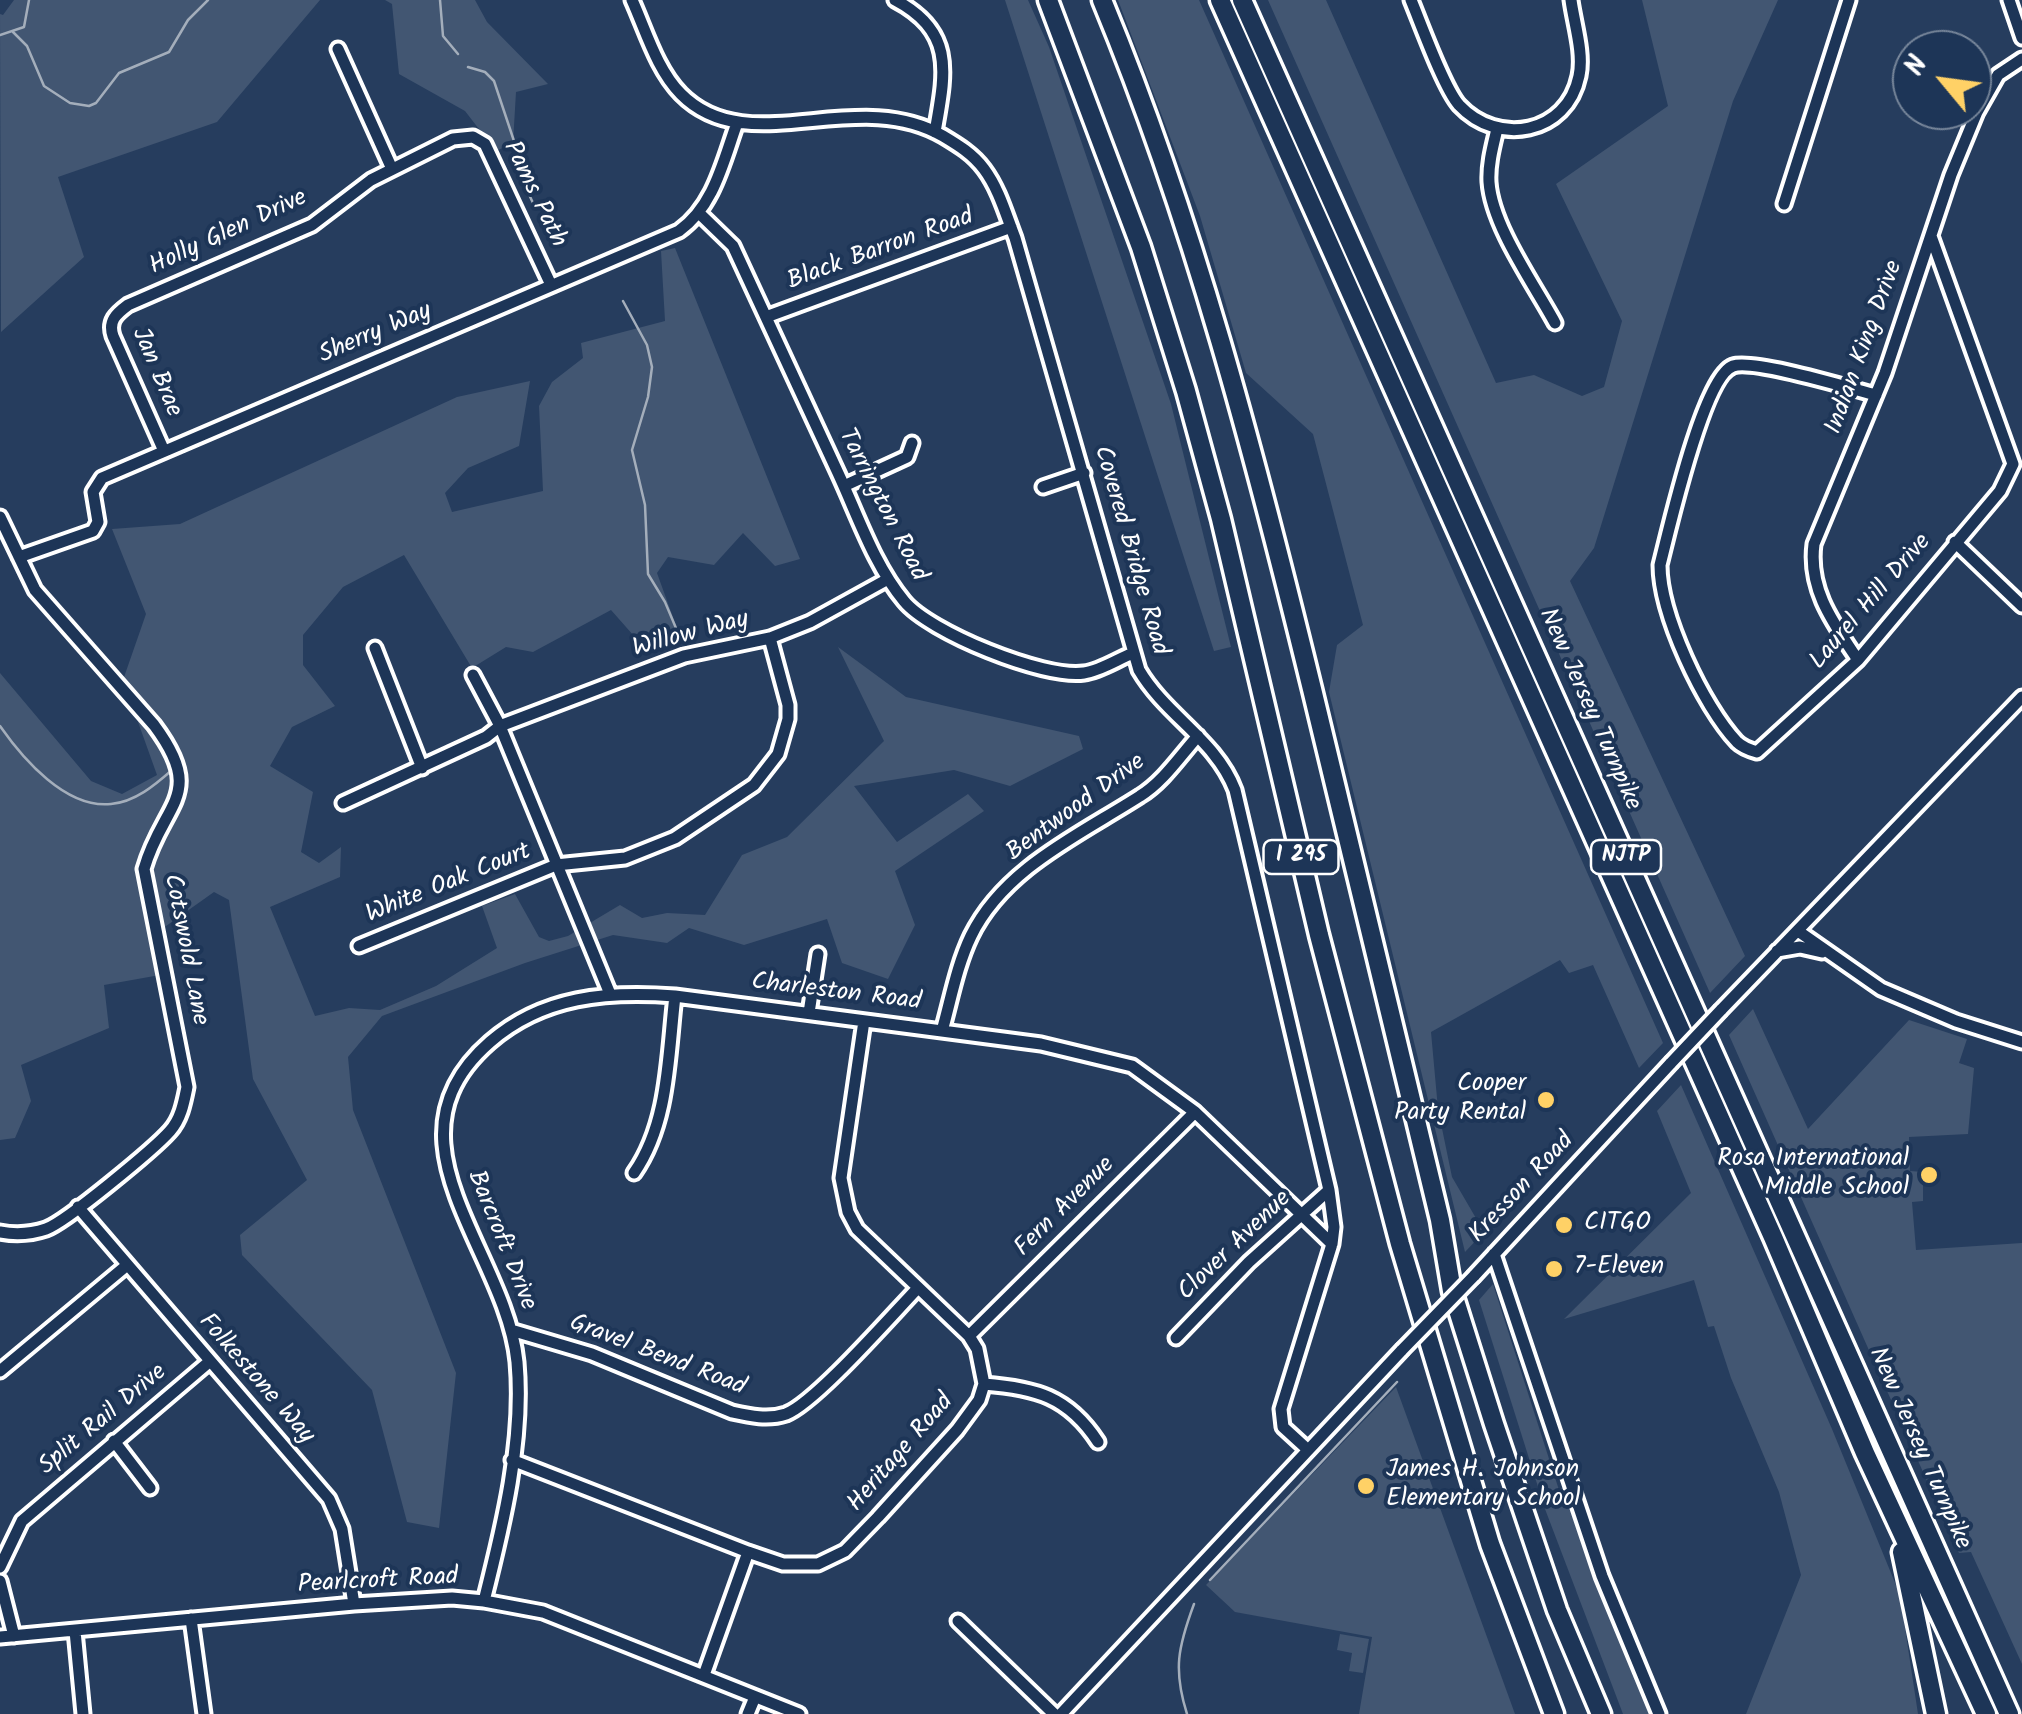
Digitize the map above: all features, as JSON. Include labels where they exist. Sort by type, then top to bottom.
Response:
[{"type":"highway","name":"I 295","points":[[1048,0],[1141,248],[1186,391],[1221,519],[1319,935],[1406,1262],[1490,1544],[1554,1714]]},
{"type":"highway","name":"I 295","points":[[1102,0],[1172,190],[1234,383],[1292,605],[1440,1220],[1452,1291],[1557,1610],[1601,1714]]},
{"type":"highway","name":"New Jersey Turnpike","points":[[1220,0],[1866,1453],[1986,1714]]},
{"type":"highway","name":"New Jersey Turnpike","points":[[1242,0],[2009,1714]]},
{"type":"highway","points":[[1866,1453],[1905,1561],[1936,1714]]},
{"type":"street","name":"Covered Bridge Road","points":[[632,0],[656,54],[679,92],[705,112],[737,123],[778,124],[851,115],[888,116],[935,132],[960,147],[986,172],[1011,227],[1084,473],[1132,653],[1148,685],[1222,762],[1235,790],[1330,1190],[1332,1244],[1281,1409],[1283,1427],[1308,1449]]},
{"type":"street","points":[[896,0],[921,15],[941,46],[944,80],[935,132]]},
{"type":"street","points":[[1410,0],[1456,100],[1479,120],[1497,129],[1520,130],[1543,125],[1557,116],[1574,94],[1581,66],[1571,0]]},
{"type":"street","points":[[1784,204],[1849,0]]},
{"type":"street","points":[[2009,0],[2022,38]]},
{"type":"street","points":[[338,49],[392,170]]},
{"type":"street","name":"Indian King Drive","points":[[1858,660],[1824,606],[1812,558],[1814,544],[1876,395],[1951,176],[1990,88],[2004,69],[2022,59]]},
{"type":"street","points":[[699,213],[713,190],[737,123]]},
{"type":"street","points":[[1497,129],[1489,181],[1492,200],[1511,244],[1555,322]]},
{"type":"street","name":"Holly Glen Drive","points":[[117,314],[128,305],[312,225],[372,180],[464,136]]},
{"type":"street","name":"Pams Path","points":[[464,136],[485,144],[551,286]]},
{"type":"street","name":"Sherry Way","points":[[19,558],[89,535],[98,522],[93,492],[102,478],[679,231],[699,213]]},
{"type":"street","name":"Tarrington Road","points":[[699,213],[733,246],[888,579],[918,614],[1016,662],[1062,674],[1087,673],[1132,653]]},
{"type":"street","name":"Black Barron Road","points":[[766,317],[1011,227]]},
{"type":"street","name":"Laurel Hill Drive","points":[[1876,395],[1757,366],[1730,368],[1720,375],[1701,417],[1660,565],[1660,578],[1689,666],[1739,745],[1758,752],[1858,660],[2000,491],[2013,464],[1931,236]]},
{"type":"street","name":"Jan Brae","points":[[117,314],[110,328],[164,451]]},
{"type":"street","points":[[844,486],[906,458],[912,443]]},
{"type":"street","points":[[1043,488],[1084,473]]},
{"type":"street","name":"Cotswold Lane","points":[[0,517],[34,590],[154,725],[172,749],[180,770],[174,810],[150,848],[144,869],[187,1087],[183,1108],[171,1130],[78,1207],[51,1227],[27,1234],[0,1232]]},
{"type":"street","points":[[1955,542],[2022,606]]},
{"type":"street","name":"Willow Way","points":[[344,803],[486,737],[500,726],[684,656],[770,638],[810,622],[888,579]]},
{"type":"street","name":"White Oak Court","points":[[359,946],[556,866],[625,858],[675,838],[754,785],[778,754],[788,719],[788,705],[770,638]]},
{"type":"street","points":[[375,648],[422,768]]},
{"type":"street","points":[[473,675],[500,726],[610,994]]},
{"type":"street","name":"Kresson Road","points":[[1058,1714],[1474,1276],[1720,1010],[2022,697]]},
{"type":"street","name":"Bentwood Drive","points":[[942,1030],[964,956],[986,912],[1050,851],[1153,786],[1198,736]]},
{"type":"street","points":[[1798,931],[1860,978],[1912,1004],[2022,1042]]},
{"type":"street","points":[[1777,951],[1800,947],[1828,953]]},
{"type":"street","points":[[809,1013],[818,954]]},
{"type":"street","name":"Charleston Road","points":[[610,994],[675,996],[942,1030],[1040,1044],[1126,1064],[1152,1078],[1196,1112],[1332,1244]]},
{"type":"street","name":"Barcroft Drive","points":[[484,1601],[503,1524],[512,1460],[517,1363],[506,1310],[447,1168],[441,1132],[446,1105],[457,1080],[476,1054],[501,1033],[529,1015],[559,1003],[610,994]]},
{"type":"street","points":[[634,1173],[648,1154],[662,1104],[675,996]]},
{"type":"street","points":[[864,1021],[841,1178],[843,1197],[857,1229],[969,1336]]},
{"type":"street","name":"Fern Avenue","points":[[969,1336],[1196,1112]]},
{"type":"street","name":"Clover Avenue","points":[[1176,1338],[1330,1190]]},
{"type":"street","name":"Folkestone Way","points":[[78,1207],[336,1512],[354,1604]]},
{"type":"street","points":[[1494,1254],[1602,1576],[1660,1714]]},
{"type":"street","points":[[0,1372],[126,1266]]},
{"type":"street","name":"Gravel Bend Road","points":[[511,1330],[592,1354],[732,1412],[776,1417],[806,1402],[917,1289]]},
{"type":"street","name":"Heritage Road","points":[[512,1460],[748,1552],[802,1566],[828,1561],[845,1551],[957,1430],[979,1400],[984,1384],[978,1349],[969,1336]]},
{"type":"street","name":"Split Rail Drive","points":[[0,1567],[22,1521],[210,1362]]},
{"type":"street","points":[[984,1384],[1039,1391],[1085,1422],[1098,1442]]},
{"type":"street","points":[[114,1441],[150,1488]]},
{"type":"street","points":[[704,1675],[748,1552]]},
{"type":"street","points":[[0,1581],[14,1636]]},
{"type":"street","name":"Pearlcroft Road","points":[[0,1637],[354,1604],[452,1598],[484,1601],[543,1612],[799,1714]]},
{"type":"street","points":[[191,1620],[204,1714]]},
{"type":"street","points":[[958,1622],[1058,1714]]},
{"type":"street","points":[[75,1631],[83,1714]]},
{"type":"street","points":[[748,1714],[755,1697]]},
{"type":"shaded area","points":[[14,0],[320,0],[217,122],[58,177],[84,257],[1,332],[0,14]]},
{"type":"shaded area","points":[[385,0],[475,0],[487,22],[548,84],[516,92],[513,143],[496,151],[465,111],[399,74],[392,4]]},
{"type":"shaded area","points":[[1005,0],[1028,0],[1049,47],[1171,404],[1231,647],[1214,651]]},
{"type":"shaded area","points":[[1118,0],[1199,0],[1663,1043],[1639,1068],[1593,965],[1569,973],[1560,960],[1431,1032],[1438,1109],[1452,1177],[1484,1232],[1465,1252],[1329,692],[1337,645],[1363,625],[1313,434],[1246,373],[1200,216]]},
{"type":"shaded area","points":[[1268,0],[1326,0],[1496,383],[1534,375],[1582,396],[1604,387],[1622,321],[1556,184],[1668,106],[1642,0],[1778,0],[1733,101],[1594,548],[1570,581],[1745,956],[1710,993]]},
{"type":"shaded area","points":[[675,248],[800,559],[775,566],[743,533],[714,565],[668,557],[657,573],[679,634],[659,636],[641,644],[611,610],[533,652],[506,647],[472,668],[404,555],[343,587],[303,635],[303,665],[335,706],[292,727],[270,766],[313,792],[301,852],[319,863],[341,847],[340,877],[270,907],[315,1016],[349,1008],[380,1010],[436,986],[497,948],[482,906],[515,894],[539,937],[549,941],[568,936],[620,905],[642,918],[667,913],[705,915],[742,855],[787,837],[884,741],[838,647],[906,697],[1079,736],[1083,749],[1010,786],[954,770],[854,786],[897,842],[968,794],[984,811],[895,871],[915,925],[888,979],[842,963],[827,919],[744,945],[689,928],[667,943],[613,935],[382,1016],[348,1057],[353,1110],[456,1373],[439,1528],[407,1522],[372,1390],[242,1255],[240,1235],[307,1180],[253,1079],[229,900],[214,892],[152,936],[160,975],[104,985],[109,1028],[21,1065],[31,1101],[15,1138],[0,1140],[0,673],[91,781],[122,794],[157,775],[123,680],[146,614],[112,529],[180,524],[457,397],[530,381],[519,446],[468,468],[445,493],[452,512],[543,491],[539,406],[552,382],[583,358],[581,343],[665,321],[661,251]]},
{"type":"shaded area","points":[[1753,1009],[1808,1129],[1909,1020],[1967,1039],[1959,1063],[1974,1068],[1968,1134],[1909,1137],[1910,1171],[1923,1172],[1923,1201],[1912,1202],[1916,1250],[2022,1243],[2022,1664],[1971,1552],[1959,1553],[1729,1035]]},
{"type":"shaded area","points":[[1681,1085],[1832,1429],[1900,1595],[1918,1714],[1746,1714],[1801,1575],[1779,1492],[1731,1378],[1714,1326],[1708,1327],[1694,1280],[1564,1319],[1691,1193],[1657,1111]]},
{"type":"shaded area","points":[[1493,1284],[1559,1490],[1563,1487],[1661,1714],[1623,1714],[1545,1509],[1479,1300]]},
{"type":"shaded area","name":"James H. Johnson Elementary School","points":[[1396,1387],[1515,1714],[1359,1714],[1372,1637],[1235,1612],[1206,1585]]},
{"type":"shaded area","points":[[1340,1634],[1369,1639],[1363,1673],[1349,1671],[1352,1653],[1337,1650]]},
{"type":"waterway","points":[[0,35],[24,27],[29,0]]},
{"type":"waterway","points":[[13,32],[27,46],[44,86],[70,103],[89,106],[96,103],[119,73],[169,52],[188,20],[208,0]]},
{"type":"waterway","points":[[440,0],[443,36],[458,54]]},
{"type":"waterway","points":[[468,67],[485,72],[494,81],[521,162]]},
{"type":"waterway","points":[[522,168],[523,182],[534,205]]},
{"type":"waterway","points":[[623,301],[647,345],[652,367],[648,397],[632,450],[645,505],[648,574],[681,640]]},
{"type":"waterway","points":[[0,726],[33,766],[78,799],[111,804],[128,800],[172,770]]},
{"type":"waterway","points":[[1210,1580],[1397,1382]]},
{"type":"waterway","points":[[1187,1714],[1179,1659],[1194,1604]]},
{"type":"place","name":"Cooper Party Rental","points":[[1546,1100]]},
{"type":"place","name":"Rosa International Middle School","points":[[1929,1175]]},
{"type":"place","name":"CITGO","points":[[1564,1225]]},
{"type":"place","name":"7-Eleven","points":[[1554,1269]]},
{"type":"place","name":"James H. Johnson Elementary School","points":[[1366,1486]]}]
